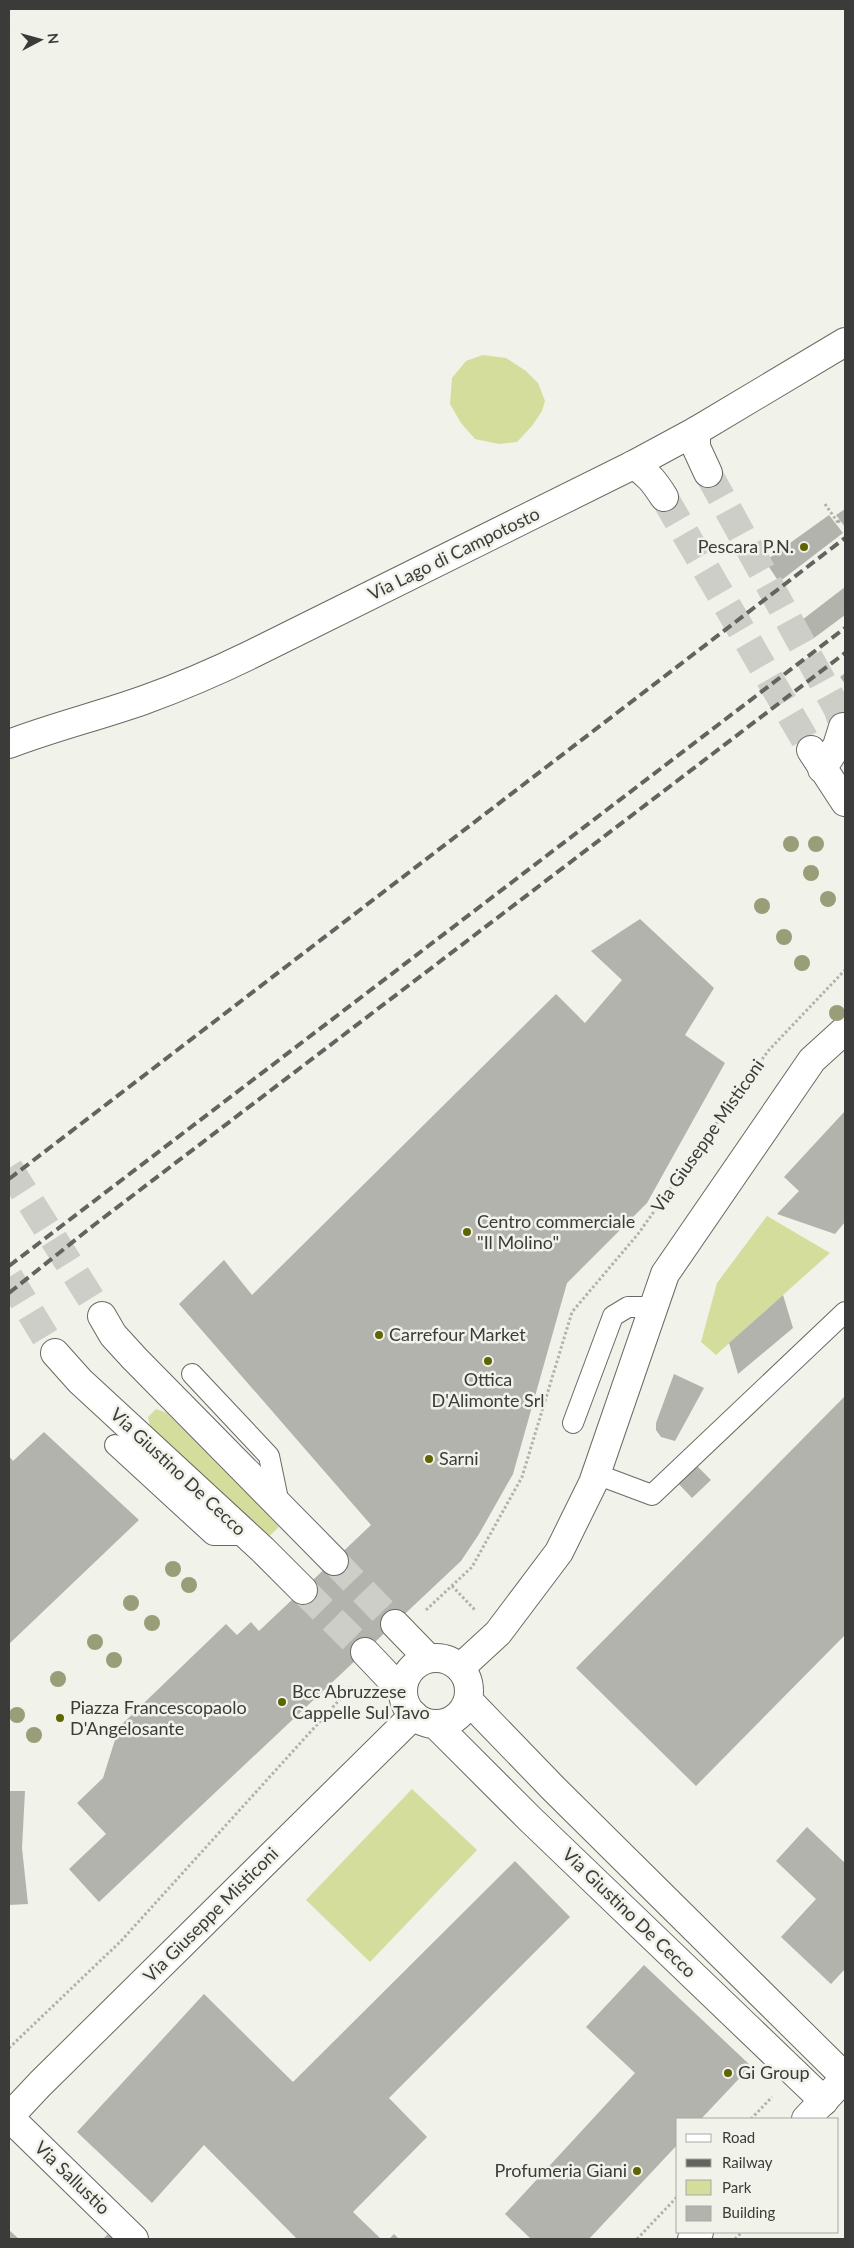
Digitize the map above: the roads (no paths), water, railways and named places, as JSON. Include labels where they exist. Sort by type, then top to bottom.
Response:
[{"type":"street","name":"Via Lago di Campotosto","points":[[9,744],[47,730],[142,701],[196,680],[633,465],[696,431],[845,342]]},
{"type":"street","points":[[696,431],[696,447],[708,473]]},
{"type":"street","points":[[633,465],[643,470],[652,479],[664,497]]},
{"type":"street","points":[[844,727],[837,746],[817,760],[845,802]]},
{"type":"street","name":"Via Lago di Campotosto","points":[[9,734],[47,730]]},
{"type":"street","points":[[460,1668],[498,1633],[559,1552],[596,1474],[665,1274],[812,1060],[845,1030]]},
{"type":"street","points":[[102,1316],[113,1335],[135,1359],[334,1561]]},
{"type":"street","name":"Via Giustino De Cecco","points":[[55,1353],[80,1381],[303,1590]]},
{"type":"street","points":[[395,1624],[428,1658]]},
{"type":"street","name":"Via Giustino De Cecco","points":[[369,1657],[418,1710],[530,1819],[815,2110]]},
{"type":"street","points":[[428,1658],[448,1660],[460,1668],[468,1680],[468,1700],[459,1715],[444,1723],[418,1710],[405,1680],[410,1670],[428,1658]]},
{"type":"street","name":"Via Giustino De Cecco","points":[[468,1700],[552,1788],[845,2077]]},
{"type":"street","name":"Via Giuseppe Misticoni","points":[[9,2117],[40,2084],[418,1710]]},
{"type":"street","points":[[815,2110],[845,2077]]},
{"type":"street","name":"Via Sallustio","points":[[9,2117],[134,2239]]},
{"type":"lane","points":[[573,1423],[614,1316],[628,1307],[654,1307]]},
{"type":"lane","points":[[596,1474],[652,1495],[845,1312]]},
{"type":"lane","points":[[192,1374],[270,1456],[279,1504]]},
{"type":"lane","points":[[115,1445],[214,1535],[246,1536]]},
{"type":"tunnel","points":[[708,473],[838,710],[843,727]]},
{"type":"tunnel","points":[[664,497],[811,750]]},
{"type":"tunnel","points":[[9,1168],[102,1316]]},
{"type":"tunnel","points":[[9,1277],[55,1353]]},
{"type":"tunnel","points":[[334,1561],[395,1624]]},
{"type":"tunnel","points":[[303,1590],[365,1652]]},
{"type":"railway","points":[[9,1179],[845,538]]},
{"type":"railway","points":[[9,1266],[845,628]]},
{"type":"railway","points":[[9,1293],[94,1225],[845,653]]},
{"type":"place","name":"Pescara P.N.","points":[[804,547]]},
{"type":"place","name":"Centro commerciale \"Il Molino\"","points":[[467,1232]]},
{"type":"place","name":"Carrefour Market","points":[[379,1335]]},
{"type":"place","name":"Ottica D'Alimonte Srl","points":[[488,1361]]},
{"type":"place","name":"Sarni","points":[[429,1459]]},
{"type":"place","name":"Bcc Abruzzese Cappelle Sul Tavo","points":[[282,1702]]},
{"type":"place","name":"Piazza Francescopaolo D'Angelosante","points":[[60,1718]]},
{"type":"place","name":"Gi Group","points":[[728,2073]]},
{"type":"place","name":"Profumeria Giani","points":[[637,2171]]}]
